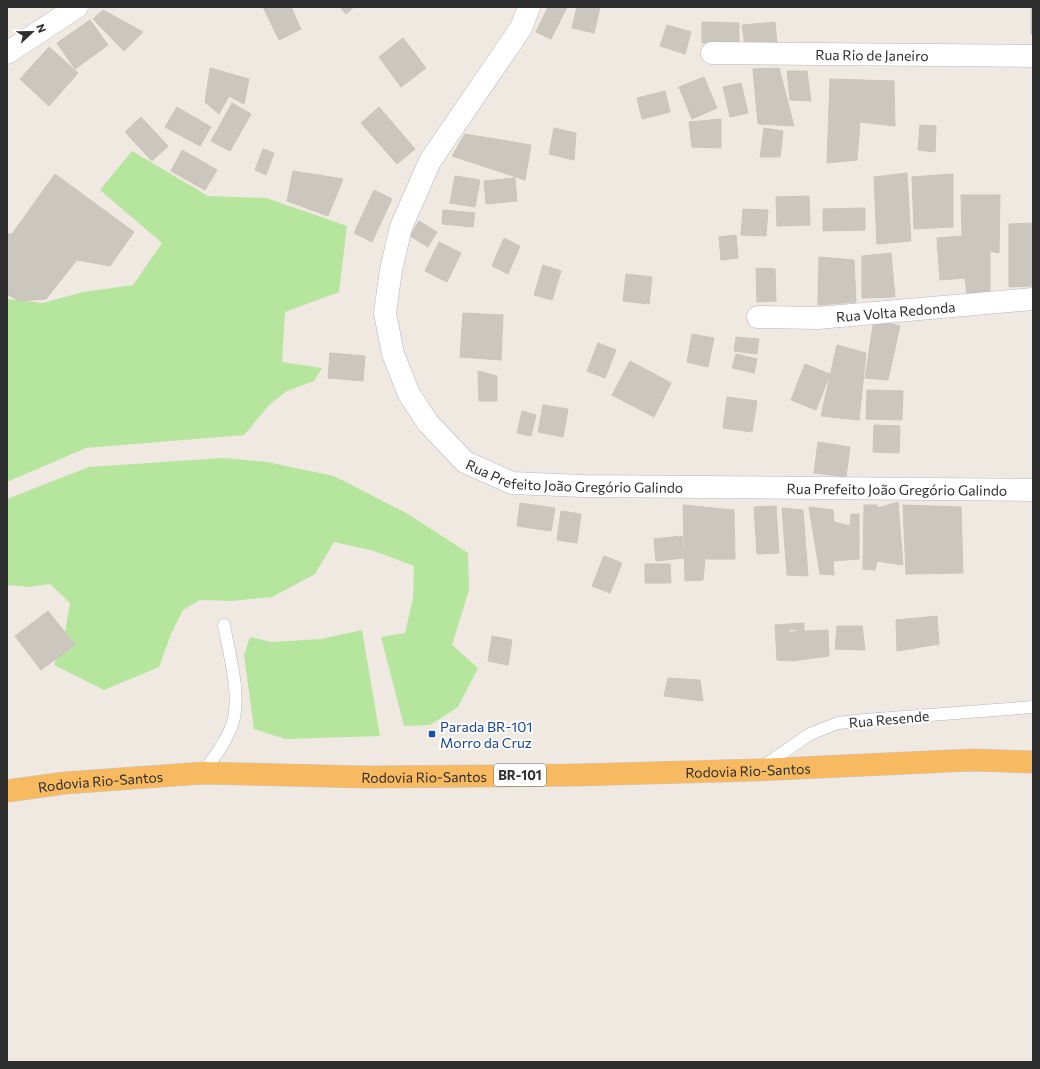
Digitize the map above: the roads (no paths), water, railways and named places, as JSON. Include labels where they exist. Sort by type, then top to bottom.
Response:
[{"type":"highway","name":"Rodovia Rio-Santos","points":[[7,791],[65,783],[203,773],[366,777],[757,770],[972,760],[1033,762]]},
{"type":"main road","points":[[7,53],[77,7]]},
{"type":"main road","name":"Rua Prefeito João Gregório Galindo","points":[[530,7],[521,28],[430,161],[401,227],[391,270],[385,313],[393,354],[409,394],[428,423],[465,462],[512,483],[583,486],[1033,490]]},
{"type":"main road","name":"Rua Rio de Janeiro","points":[[712,52],[1033,56]]},
{"type":"main road","name":"Rua Volta Redonda","points":[[758,317],[818,318],[1033,299]]},
{"type":"lane","points":[[203,773],[233,724],[235,711],[234,686],[224,624]]},
{"type":"lane","name":"Rua Resende","points":[[757,770],[810,734],[838,723],[1033,707]]},
{"type":"place","name":"Parada BR-101 Morro da Cruz","points":[[432,734]]}]
